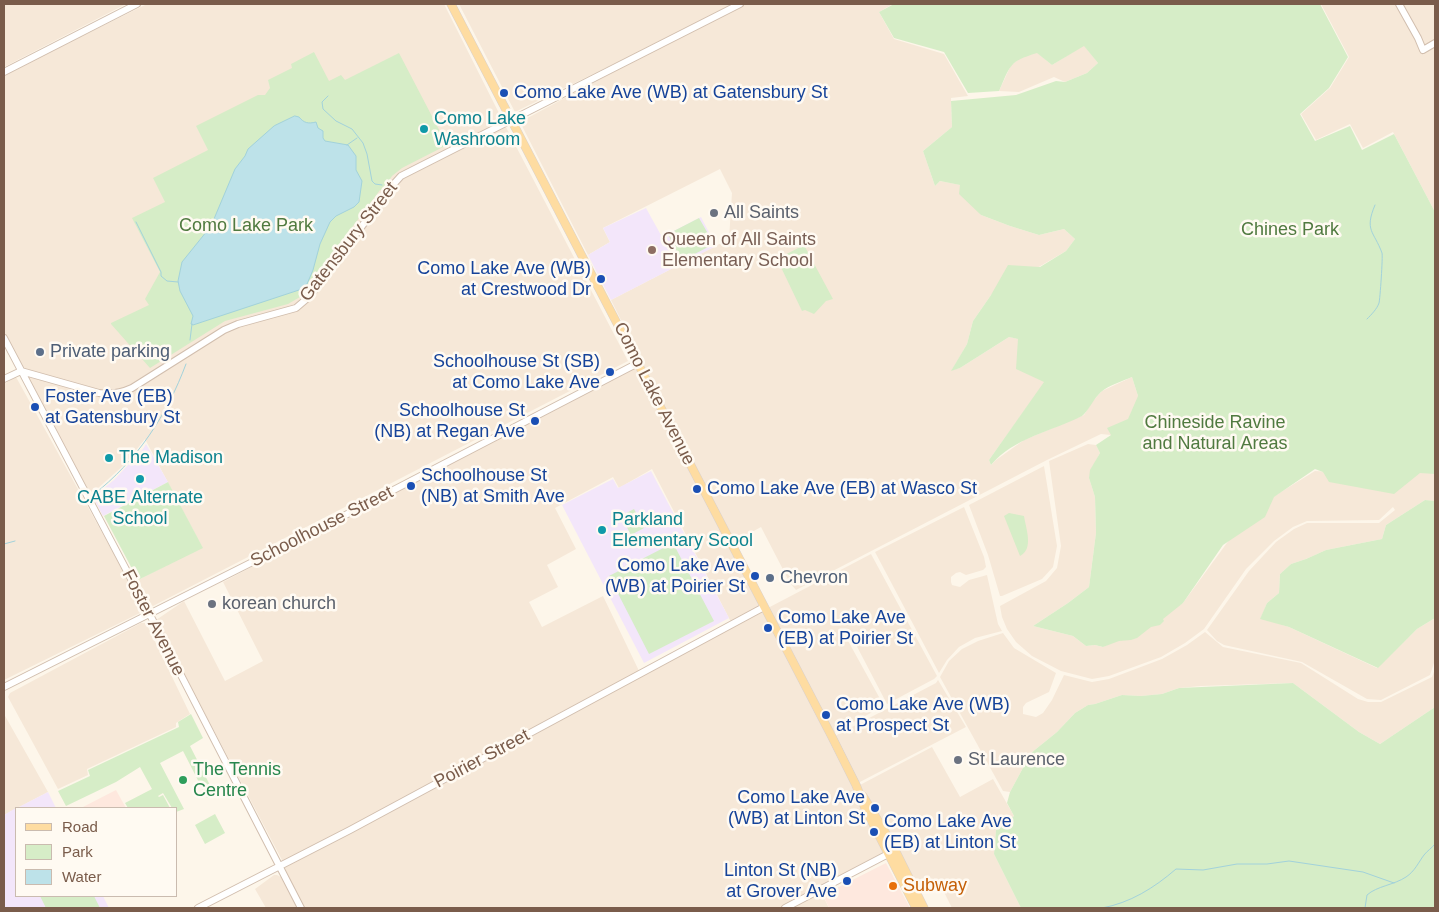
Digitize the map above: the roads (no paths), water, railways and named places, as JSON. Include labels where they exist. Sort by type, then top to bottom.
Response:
[{"type":"main road","name":"Como Lake Avenue","points":[[451,4],[856,785],[865,808],[924,908]]},
{"type":"main road","name":"Como Lake Avenue","points":[[891,852],[916,908]]},
{"type":"street","points":[[4,72],[137,4]]},
{"type":"street","name":"Gatensbury Street","points":[[21,371],[99,393],[120,393],[130,389],[224,330],[238,324],[298,307],[310,296],[400,177],[740,4]]},
{"type":"street","points":[[1399,4],[1420,44],[1435,43]]},
{"type":"street","name":"Foster Avenue","points":[[4,338],[150,613],[301,908]]},
{"type":"street","name":"Schoolhouse Street","points":[[4,687],[330,523],[638,363]]},
{"type":"street","points":[[4,379],[21,371]]},
{"type":"street","name":"Poirier Street","points":[[198,908],[280,867],[764,607]]},
{"type":"street","points":[[785,908],[891,852]]},
{"type":"water","points":[[295,116],[306,123],[316,122],[318,128],[323,131],[325,141],[348,145],[356,156],[356,170],[362,181],[359,202],[354,207],[336,216],[330,222],[320,244],[307,284],[299,290],[193,325],[191,324],[193,316],[180,291],[178,281],[182,262],[211,226],[235,169],[248,149],[274,126]]},
{"type":"waterway","points":[[328,96],[322,102],[323,109],[336,121],[352,129],[363,143],[372,181],[375,184],[382,185]]},
{"type":"waterway","points":[[347,145],[357,138]]},
{"type":"waterway","points":[[1367,319],[1378,305],[1381,287],[1382,253],[1370,226],[1375,205]]},
{"type":"waterway","points":[[136,222],[161,272],[161,276],[167,281],[178,282]]},
{"type":"waterway","points":[[190,340],[192,324]]},
{"type":"waterway","points":[[93,495],[109,482],[149,436],[170,401],[186,364]]},
{"type":"waterway","points":[[4,544],[15,541]]},
{"type":"waterway","points":[[1365,908],[1367,895],[1406,877],[1435,844]]},
{"type":"waterway","points":[[1102,908],[1141,894],[1176,869],[1203,870],[1237,864],[1267,864],[1289,861],[1363,872],[1394,883]]},
{"type":"place","name":"Como Lake Ave (WB) at Gatensbury St","points":[[504,93]]},
{"type":"place","name":"Como Lake Washroom","points":[[424,129]]},
{"type":"place","name":"All Saints","points":[[714,213]]},
{"type":"place","name":"Queen of All Saints Elementary School","points":[[652,250]]},
{"type":"place","name":"Como Lake Ave (WB) at Crestwood Dr","points":[[601,279]]},
{"type":"place","name":"Private parking","points":[[40,352]]},
{"type":"place","name":"Schoolhouse St (SB) at Como Lake Ave","points":[[610,372]]},
{"type":"place","name":"Foster Ave (EB) at Gatensbury St","points":[[35,407]]},
{"type":"place","name":"Schoolhouse St (NB) at Regan Ave","points":[[535,421]]},
{"type":"place","name":"The Madison","points":[[109,458]]},
{"type":"place","name":"CABE Alternate School","points":[[140,479]]},
{"type":"place","name":"Schoolhouse St (NB) at Smith Ave","points":[[411,486]]},
{"type":"place","name":"Como Lake Ave (EB) at Wasco St","points":[[697,489]]},
{"type":"place","name":"Parkland Elementary Scool","points":[[602,530]]},
{"type":"place","name":"Como Lake Ave (WB) at Poirier St","points":[[755,576]]},
{"type":"place","name":"Chevron","points":[[770,578]]},
{"type":"place","name":"korean church","points":[[212,604]]},
{"type":"place","name":"Como Lake Ave (EB) at Poirier St","points":[[768,628]]},
{"type":"place","name":"Como Lake Ave (WB) at Prospect St","points":[[826,715]]},
{"type":"place","name":"St Laurence","points":[[958,760]]},
{"type":"place","name":"The Tennis Centre","points":[[183,780]]},
{"type":"place","name":"Como Lake Ave (WB) at Linton St","points":[[875,808]]},
{"type":"place","name":"Como Lake Ave (EB) at Linton St","points":[[874,832]]},
{"type":"place","name":"Linton St (NB) at Grover Ave","points":[[847,881]]},
{"type":"place","name":"Subway","points":[[893,886]]},
{"type":"park label","name":"Como Lake Park","points":[[246,226]]},
{"type":"park label","name":"Chines Park","points":[[1290,230]]},
{"type":"park label","name":"Chineside Ravine and Natural Areas","points":[[1215,433]]}]
